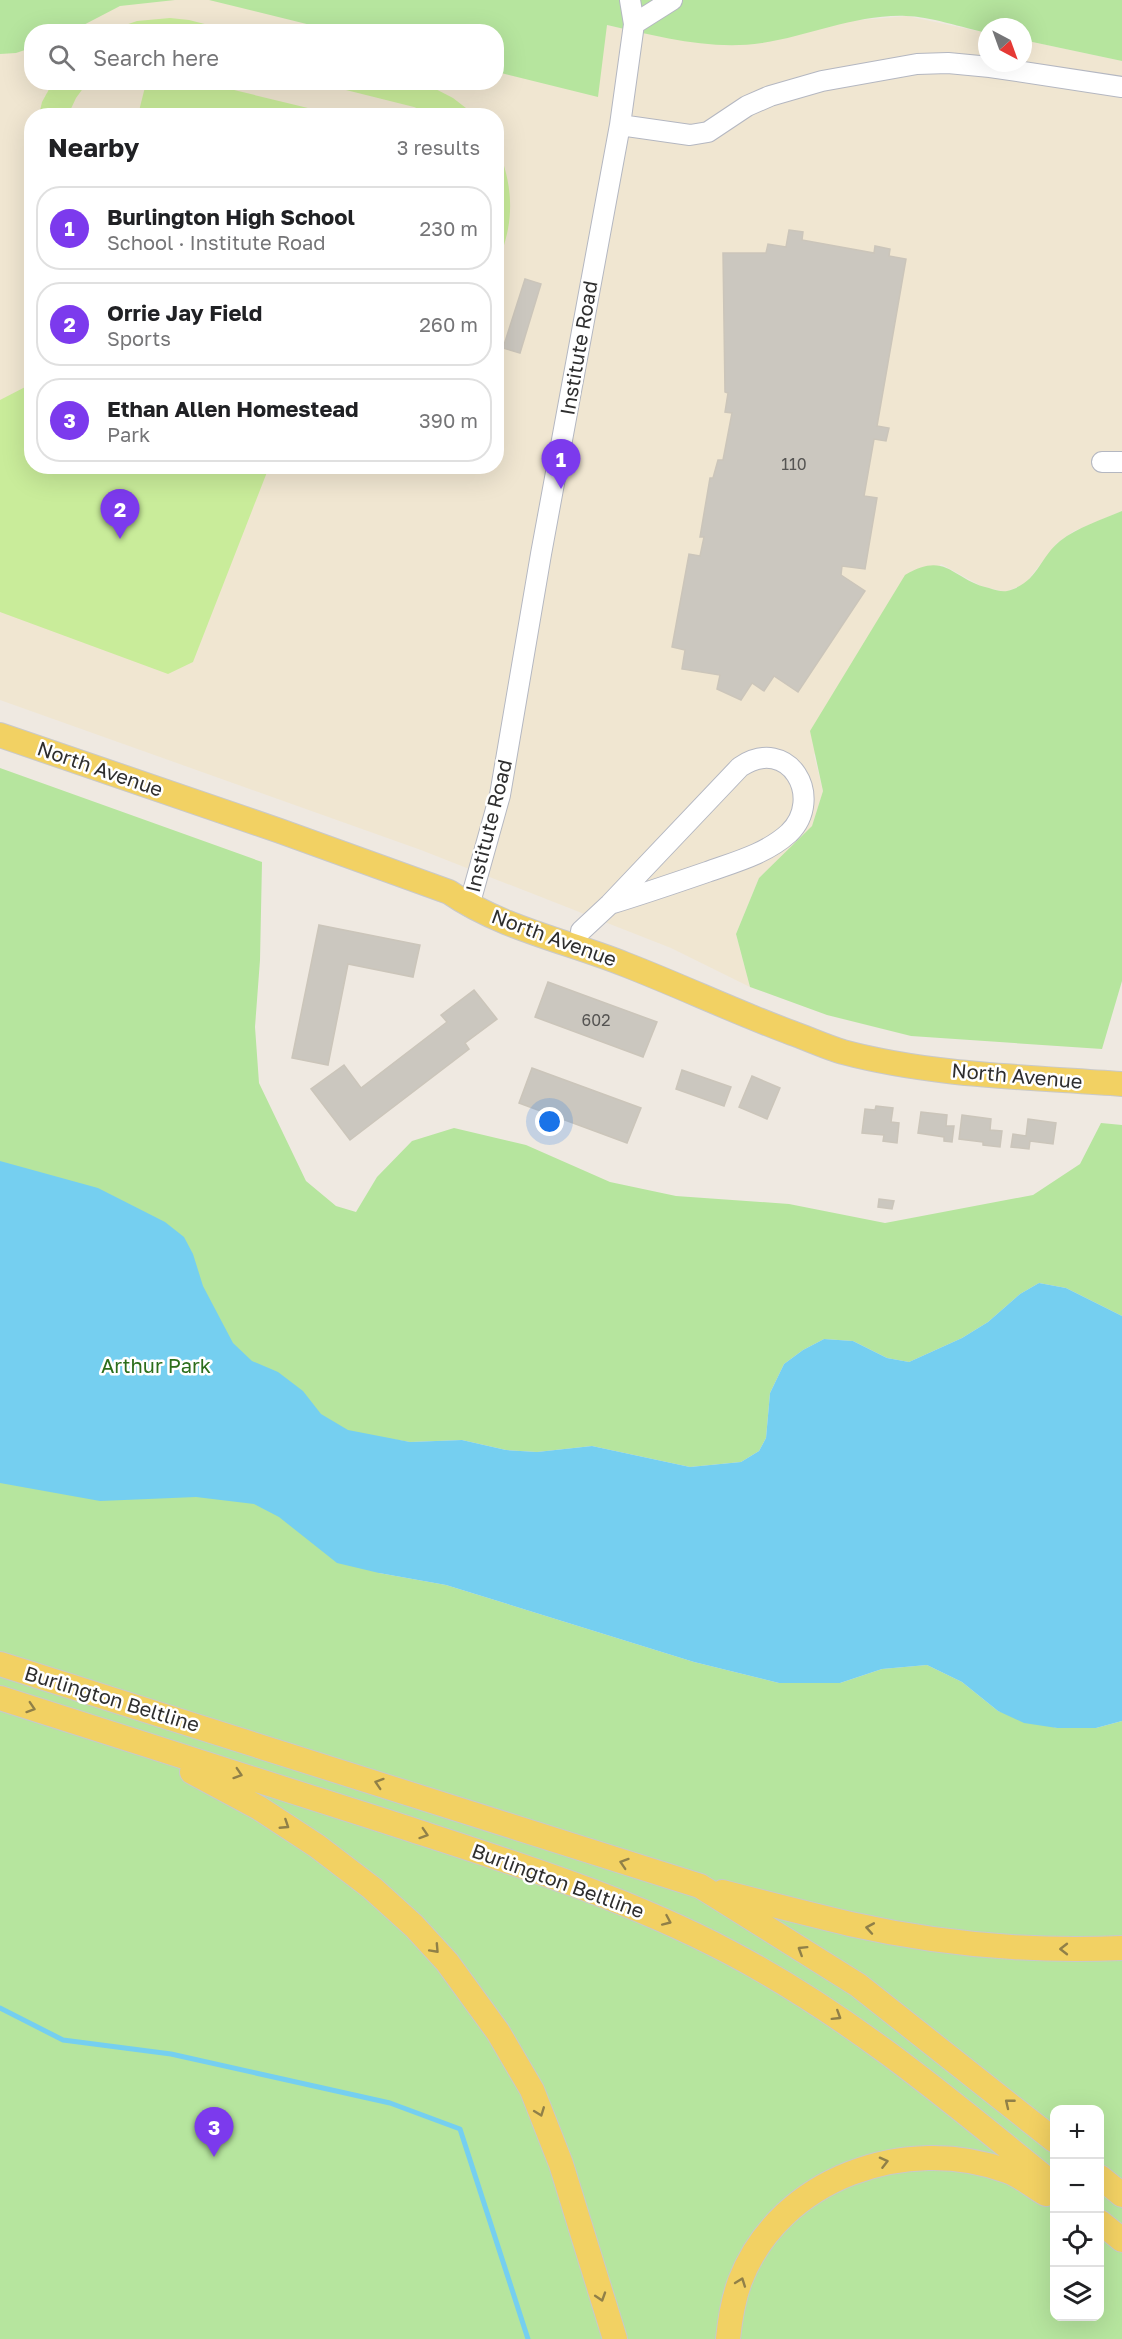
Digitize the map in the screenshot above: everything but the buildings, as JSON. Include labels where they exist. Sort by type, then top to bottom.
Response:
[{"type":"main road","name":"North Avenue","points":[[0,735],[280,831],[448,892],[469,906],[506,922],[624,964],[738,1012],[840,1051],[884,1062],[936,1069],[1122,1084]]},
{"type":"main road","name":"Burlington Beltline","points":[[0,1664],[700,1886],[858,1985],[1050,2137]]},
{"type":"main road","name":"Burlington Beltline","points":[[0,1698],[511,1862],[596,1892],[667,1921],[759,1968],[845,2021],[908,2067],[1050,2182]]},
{"type":"main road","points":[[63,1718],[207,1779],[259,1808],[317,1846],[372,1888],[414,1926],[447,1962],[498,2032],[532,2090],[561,2164],[615,2339]]},
{"type":"main road","points":[[700,1886],[852,1924],[931,1939],[1021,1948],[1122,1948]]},
{"type":"main road","points":[[728,2339],[731,2314],[740,2282],[764,2240],[798,2204],[825,2185],[856,2170],[891,2160],[929,2156],[968,2160],[1009,2171],[1050,2197]]},
{"type":"main road","points":[[1104,2179],[1122,2195]]},
{"type":"main road","points":[[1104,2226],[1122,2242]]},
{"type":"main road","points":[[1104,2231],[1122,2242]]},
{"type":"street","name":"Institute Road","points":[[469,906],[500,795],[541,554],[620,125],[634,24],[630,0]]},
{"type":"street","points":[[634,24],[672,0]]},
{"type":"street","points":[[620,125],[690,135],[708,132],[747,106],[770,96],[822,81],[917,64],[948,63],[990,67],[1122,87]]},
{"type":"street","points":[[1102,462],[1122,462]]},
{"type":"street","points":[[581,931],[753,758],[770,757],[787,764],[799,777],[804,795],[801,815],[791,831],[773,846],[750,858],[610,904]]},
{"type":"shaded area","points":[[0,0],[488,0],[663,37],[907,16],[978,31],[978,72],[1032,72],[1032,42],[1122,61],[1122,511],[1074,531],[1057,543],[1025,584],[1005,592],[981,586],[941,564],[814,755],[823,791],[812,826],[759,878],[736,934],[750,987],[671,948],[421,850],[0,700]]},
{"type":"green space","points":[[0,0],[175,0],[120,6],[85,24],[24,24],[24,50],[0,54]]},
{"type":"green space","points":[[209,0],[1122,0],[1122,61],[1032,42],[1032,18],[978,18],[978,31],[935,20],[888,16],[852,22],[780,40],[743,45],[704,44],[607,25],[598,97],[504,74],[504,24],[307,24]]},
{"type":"green space","points":[[170,18],[205,24],[128,24]]},
{"type":"green space","points":[[49,90],[82,90],[71,108],[41,108]]},
{"type":"green space","points":[[144,90],[234,90],[308,108],[140,108]]},
{"type":"green space","points":[[346,90],[438,90],[466,108],[414,107]]},
{"type":"green space","points":[[504,165],[510,205],[504,245]]},
{"type":"green space","points":[[24,388],[24,474],[266,474],[193,662],[168,674],[0,612],[0,400]]},
{"type":"green space","points":[[1122,511],[1122,981],[1102,1049],[911,1036],[827,1015],[750,987],[736,934],[759,878],[812,826],[823,791],[810,731],[905,575],[919,568],[931,565],[940,566],[976,584],[998,591],[1007,591],[1032,576],[1053,548],[1067,536]]},
{"type":"green space","name":"Arthur Park","points":[[0,768],[262,862],[260,960],[255,1027],[259,1083],[306,1181],[336,1206],[356,1212],[377,1177],[412,1141],[454,1128],[526,1145],[610,1182],[676,1196],[789,1204],[885,1223],[1033,1195],[1080,1164],[1101,1123],[1122,1125],[1122,1316],[1066,1288],[1039,1283],[1020,1294],[988,1322],[962,1338],[909,1362],[887,1358],[853,1341],[824,1339],[803,1350],[784,1364],[770,1393],[766,1438],[759,1451],[741,1462],[690,1467],[592,1446],[537,1452],[506,1450],[462,1440],[410,1442],[391,1439],[379,1573],[446,1585],[694,1662],[779,1683],[840,1683],[882,1669],[927,1665],[962,1682],[998,1711],[1057,1728],[1096,1728],[1122,1721],[1122,2339],[0,2339]]},
{"type":"water","points":[[0,1161],[98,1188],[165,1222],[184,1237],[193,1254],[203,1286],[233,1343],[252,1361],[278,1372],[303,1391],[321,1414],[348,1430],[410,1442],[462,1440],[506,1450],[537,1452],[592,1446],[690,1467],[741,1462],[759,1451],[766,1438],[770,1393],[784,1364],[803,1350],[824,1339],[853,1341],[887,1358],[909,1362],[962,1338],[988,1322],[1020,1294],[1039,1283],[1066,1288],[1122,1316],[1122,1721],[1096,1728],[1057,1728],[1024,1723],[998,1711],[962,1682],[927,1665],[882,1669],[840,1683],[779,1683],[694,1662],[446,1585],[337,1563],[279,1517],[254,1504],[196,1497],[100,1501],[0,1483]]},
{"type":"waterway","points":[[0,2008],[63,2040],[171,2054],[390,2103],[460,2129],[528,2339]]},
{"type":"place","name":"Burlington High School","points":[[561,489]]},
{"type":"place","name":"Orrie Jay Field","points":[[120,539]]},
{"type":"place","name":"Ethan Allen Homestead","points":[[214,2157]]}]
